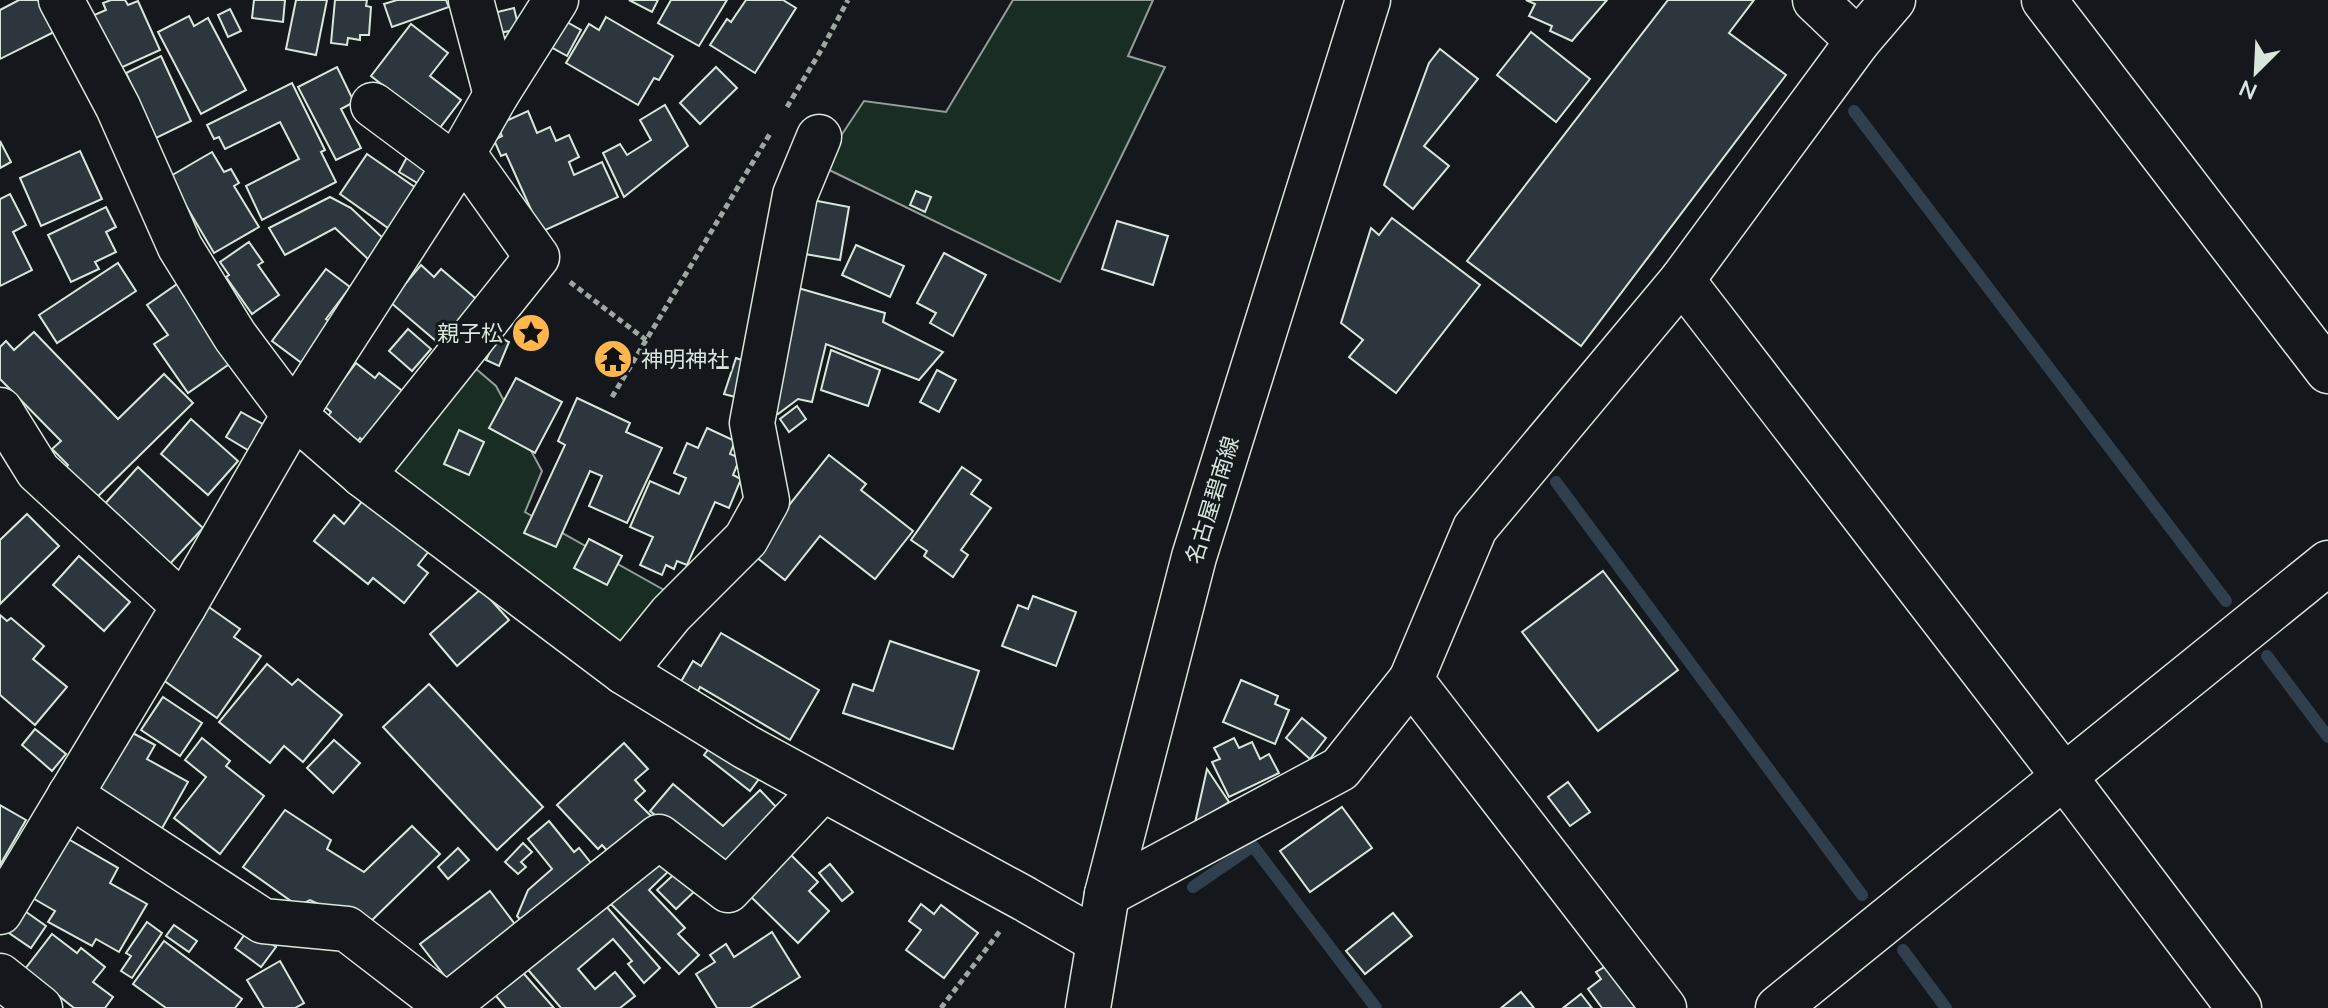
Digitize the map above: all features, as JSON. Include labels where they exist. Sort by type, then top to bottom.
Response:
[{"type":"street","points":[[471,0],[496,95]]},
{"type":"street","points":[[0,912],[184,606],[294,415],[459,160],[556,0]]},
{"type":"street","name":"名古屋碧南線","points":[[1088,1008],[1107,894],[1194,557],[1368,0]]},
{"type":"street","points":[[1815,0],[1858,41]]},
{"type":"street","points":[[1107,894],[1340,769],[1411,680],[1475,528],[1682,280],[1858,41],[1893,0]]},
{"type":"street","points":[[2044,0],[2328,371]]},
{"type":"street","points":[[72,6],[180,247],[235,336],[294,415],[363,475],[624,672],[746,747],[1098,941]]},
{"type":"street","points":[[363,475],[537,257],[459,160],[373,105]]},
{"type":"street","points":[[624,672],[671,614],[746,539],[767,501],[752,423],[795,195],[819,137]]},
{"type":"street","points":[[1682,280],[2239,1008]]},
{"type":"street","points":[[0,410],[38,471],[184,606]]},
{"type":"street","points":[[1778,1008],[2328,563]]},
{"type":"street","points":[[1411,680],[1664,1008]]},
{"type":"street","points":[[70,795],[263,921],[347,929],[447,1006],[659,837],[728,890],[822,790]]},
{"type":"street","points":[[0,976],[40,1008]]},
{"type":"path","points":[[783,113],[848,0]]},
{"type":"path","points":[[612,397],[775,127]]},
{"type":"path","points":[[537,257],[646,340]]},
{"type":"path","points":[[941,1008],[1025,899]]},
{"type":"green space","points":[[1013,0],[1153,0],[1128,56],[1165,67],[1060,282],[821,166],[864,101],[946,112]]},
{"type":"green space","points":[[475,368],[496,386],[542,471],[525,512],[664,590],[620,644],[392,472]]},
{"type":"building","points":[[19,0],[38,0],[54,32],[0,59],[0,10]]},
{"type":"building","points":[[125,0],[128,5],[138,1],[160,50],[116,70],[92,16],[106,10],[103,3]]},
{"type":"building","points":[[254,0],[285,0],[283,22],[252,18]]},
{"type":"building","points":[[296,0],[327,0],[316,55],[286,49]]},
{"type":"building","points":[[335,0],[367,0],[366,6],[371,7],[369,35],[360,35],[360,40],[348,38],[347,45],[331,43]]},
{"type":"building","points":[[397,0],[446,0],[449,7],[392,27],[384,4]]},
{"type":"building","points":[[629,0],[658,0],[652,12]]},
{"type":"building","points":[[671,0],[727,0],[699,46],[658,23]]},
{"type":"building","points":[[746,0],[783,0],[796,8],[755,73],[710,45],[727,19],[731,22]]},
{"type":"building","points":[[1526,0],[1607,0],[1572,41],[1550,31],[1552,26],[1529,16],[1535,4]]},
{"type":"building","points":[[1668,0],[1754,0],[1729,33],[1786,75],[1581,346],[1467,261]]},
{"type":"building","points":[[514,8],[519,29],[490,35],[485,15]]},
{"type":"building","points":[[230,9],[241,31],[228,37],[218,15]]},
{"type":"building","points":[[189,16],[194,26],[208,18],[246,90],[201,114],[158,32]]},
{"type":"building","points":[[606,17],[673,56],[659,80],[654,78],[638,105],[566,63],[589,24],[599,30]]},
{"type":"building","points":[[565,21],[581,30],[567,56],[551,47]]},
{"type":"building","points":[[411,24],[448,53],[430,76],[461,100],[439,129],[371,76]]},
{"type":"building","points":[[1531,32],[1590,79],[1556,122],[1497,75]]},
{"type":"building","points":[[1440,49],[1478,79],[1424,146],[1449,166],[1413,209],[1384,185],[1429,63]]},
{"type":"building","points":[[161,56],[191,121],[156,138],[126,73]]},
{"type":"building","points":[[337,67],[354,102],[341,109],[361,148],[336,160],[298,87]]},
{"type":"building","points":[[716,67],[737,88],[700,124],[680,103]]},
{"type":"building","points":[[292,83],[325,150],[321,152],[336,182],[262,220],[246,186],[299,159],[280,122],[225,149],[219,137],[214,139],[207,125]]},
{"type":"building","points":[[665,105],[688,146],[624,197],[603,153],[620,144],[627,155],[651,140],[640,120]]},
{"type":"building","points":[[528,111],[537,133],[550,127],[556,141],[569,135],[579,157],[569,162],[574,175],[602,162],[618,197],[541,232],[506,154],[501,156],[494,140],[502,136],[497,125]]},
{"type":"building","points":[[0,141],[11,162],[0,168]]},
{"type":"building","points":[[80,151],[102,199],[41,226],[20,178]]},
{"type":"building","points":[[212,152],[224,172],[231,169],[239,183],[234,186],[259,227],[214,253],[169,177]]},
{"type":"building","points":[[367,154],[416,188],[388,228],[340,194]]},
{"type":"building","points":[[407,157],[433,171],[424,187],[399,172]]},
{"type":"building","points":[[916,191],[931,197],[925,212],[910,205]]},
{"type":"building","points":[[10,194],[26,225],[13,232],[32,270],[0,286],[0,199]]},
{"type":"building","points":[[330,197],[351,208],[386,241],[369,260],[335,228],[285,255],[269,228]]},
{"type":"building","points":[[807,199],[849,207],[840,260],[799,253]]},
{"type":"building","points":[[106,207],[116,227],[106,232],[116,252],[95,262],[99,269],[71,282],[48,235]]},
{"type":"building","points":[[1392,218],[1480,285],[1396,393],[1349,357],[1363,340],[1341,323],[1371,228],[1379,235]]},
{"type":"building","points":[[1117,221],[1168,236],[1153,285],[1102,269]]},
{"type":"building","points":[[249,242],[263,262],[258,265],[279,295],[252,314],[226,277],[229,275],[220,262]]},
{"type":"building","points":[[856,245],[904,266],[890,297],[842,275]]},
{"type":"building","points":[[944,253],[986,275],[953,336],[930,323],[936,313],[917,303]]},
{"type":"building","points":[[118,263],[136,291],[57,343],[39,315]]},
{"type":"building","points":[[421,265],[434,277],[441,269],[481,303],[443,347],[390,302]]},
{"type":"building","points":[[326,269],[350,287],[326,319],[333,324],[303,364],[272,341]]},
{"type":"building","points":[[180,282],[235,360],[188,393],[154,344],[168,335],[147,305]]},
{"type":"building","points":[[798,288],[885,313],[883,322],[943,352],[919,380],[826,344],[812,402],[798,399],[778,414],[766,408]]},
{"type":"building","points":[[408,329],[431,349],[412,371],[389,351]]},
{"type":"building","points":[[34,332],[118,419],[164,374],[193,403],[89,505],[59,474],[68,465],[52,449],[61,441],[0,379],[0,347],[6,341],[14,350]]},
{"type":"building","points":[[497,336],[509,342],[499,366],[486,360]]},
{"type":"building","points":[[831,350],[880,370],[868,406],[821,390]]},
{"type":"building","points":[[736,358],[750,363],[739,398],[724,394]]},
{"type":"building","points":[[356,363],[375,378],[379,373],[405,393],[367,444],[360,438],[354,446],[323,423],[331,412],[324,406]]},
{"type":"building","points":[[937,370],[956,380],[939,412],[920,402]]},
{"type":"building","points":[[516,378],[562,402],[535,453],[489,428]]},
{"type":"building","points":[[577,398],[630,423],[626,432],[662,448],[627,523],[589,506],[602,476],[590,471],[556,547],[524,533],[565,445],[558,441]]},
{"type":"building","points":[[797,406],[806,419],[789,432],[780,419]]},
{"type":"building","points":[[241,412],[268,427],[253,453],[226,437]]},
{"type":"building","points":[[191,419],[238,461],[208,495],[161,454]]},
{"type":"building","points":[[707,428],[735,441],[730,454],[740,458],[733,475],[741,479],[729,508],[715,502],[687,565],[677,561],[674,569],[666,565],[662,575],[640,565],[653,537],[630,527],[650,481],[679,494],[686,478],[674,473],[687,443],[698,448]]},
{"type":"building","points":[[459,430],[484,442],[469,475],[444,464]]},
{"type":"building","points":[[829,455],[866,484],[861,490],[913,531],[875,579],[820,536],[785,580],[751,553]]},
{"type":"building","points":[[138,467],[203,528],[167,567],[102,507]]},
{"type":"building","points":[[962,467],[981,480],[971,494],[991,508],[961,550],[968,555],[953,577],[924,556],[927,551],[911,540]]},
{"type":"building","points":[[364,499],[429,551],[418,565],[428,573],[404,603],[373,578],[368,584],[314,541],[334,515],[344,524]]},
{"type":"building","points":[[27,514],[59,546],[0,604],[0,540]]},
{"type":"building","points":[[589,539],[622,556],[607,585],[574,568]]},
{"type":"building","points":[[79,556],[130,602],[104,631],[53,585]]},
{"type":"building","points":[[1603,571],[1678,670],[1598,731],[1522,632]]},
{"type":"building","points":[[481,589],[509,620],[457,666],[430,634]]},
{"type":"building","points":[[1033,596],[1076,612],[1056,666],[1002,646],[1018,605],[1028,609]]},
{"type":"building","points":[[206,605],[240,629],[234,637],[261,656],[217,718],[156,675]]},
{"type":"building","points":[[0,615],[7,621],[11,618],[44,646],[33,659],[67,687],[35,725],[0,695]]},
{"type":"building","points":[[721,633],[819,690],[790,740],[700,687],[696,695],[679,685],[693,661],[701,666]]},
{"type":"building","points":[[890,641],[979,671],[953,749],[843,713],[853,684],[873,691]]},
{"type":"building","points":[[267,664],[292,685],[298,679],[342,715],[303,762],[284,746],[270,763],[219,722]]},
{"type":"building","points":[[1241,680],[1278,696],[1275,704],[1289,710],[1275,744],[1223,722]]},
{"type":"building","points":[[429,684],[543,807],[497,850],[383,727]]},
{"type":"building","points":[[163,697],[202,723],[180,756],[141,730]]},
{"type":"building","points":[[1302,718],[1326,738],[1310,759],[1286,738]]},
{"type":"building","points":[[35,729],[66,754],[52,771],[22,745]]},
{"type":"building","points":[[129,731],[155,745],[147,759],[188,782],[160,832],[93,794]]},
{"type":"building","points":[[202,738],[230,761],[226,766],[264,796],[220,854],[174,818],[206,777],[185,760]]},
{"type":"building","points":[[1234,738],[1239,748],[1252,742],[1260,759],[1269,754],[1279,773],[1229,797],[1212,762],[1220,759],[1214,748]]},
{"type":"building","points":[[334,740],[360,763],[333,793],[307,768]]},
{"type":"building","points":[[624,743],[648,769],[635,780],[645,791],[635,800],[654,819],[613,857],[602,845],[598,849],[557,805]]},
{"type":"building","points":[[713,743],[759,779],[750,791],[704,755]]},
{"type":"building","points":[[1207,769],[1229,802],[1195,823]]},
{"type":"building","points":[[1568,782],[1590,812],[1570,826],[1548,797]]},
{"type":"building","points":[[673,784],[723,826],[760,790],[779,810],[722,869],[650,811]]},
{"type":"building","points":[[0,805],[26,820],[0,865]]},
{"type":"building","points":[[1342,807],[1372,848],[1310,892],[1280,851]]},
{"type":"building","points":[[285,810],[331,840],[327,849],[364,872],[412,826],[440,854],[366,926],[310,900],[298,906],[243,867]]},
{"type":"building","points":[[549,821],[574,852],[579,848],[599,873],[529,930],[517,916],[528,890],[552,869],[528,839]]},
{"type":"building","points":[[63,836],[118,868],[110,883],[147,904],[119,952],[96,939],[92,946],[48,922],[55,911],[29,896]]},
{"type":"building","points":[[523,843],[532,852],[521,862],[526,867],[518,874],[505,862]]},
{"type":"building","points":[[659,846],[676,864],[649,890],[685,928],[678,934],[699,955],[679,974],[605,898]]},
{"type":"building","points":[[458,848],[469,860],[448,879],[438,867]]},
{"type":"building","points":[[785,849],[818,882],[809,891],[829,911],[798,943],[745,891]]},
{"type":"building","points":[[830,864],[853,892],[842,901],[819,873]]},
{"type":"building","points":[[682,867],[700,886],[676,909],[657,890]]},
{"type":"building","points":[[490,891],[517,927],[447,979],[420,944]]},
{"type":"building","points":[[599,898],[660,968],[644,983],[628,964],[632,961],[613,939],[578,969],[595,989],[615,972],[635,996],[620,1008],[561,1008],[523,964]]},
{"type":"building","points":[[921,904],[934,914],[941,905],[978,933],[944,978],[906,950],[921,930],[909,921]]},
{"type":"building","points":[[22,909],[46,926],[31,948],[6,931]]},
{"type":"building","points":[[1393,913],[1412,936],[1365,974],[1346,951]]},
{"type":"building","points":[[147,922],[162,933],[132,978],[121,971],[131,956],[126,953]]},
{"type":"building","points":[[174,925],[197,941],[189,952],[166,936]]},
{"type":"building","points":[[250,927],[276,947],[261,967],[235,948]]},
{"type":"building","points":[[772,932],[800,977],[750,1008],[717,1008],[696,974],[715,962],[710,955],[726,944],[734,957]]},
{"type":"building","points":[[52,934],[77,953],[81,948],[105,967],[93,982],[113,997],[105,1008],[74,1008],[25,969]]},
{"type":"building","points":[[164,941],[242,999],[235,1008],[166,1008],[133,984]]},
{"type":"building","points":[[280,961],[304,1003],[295,1008],[264,1008],[247,980]]},
{"type":"building","points":[[1606,966],[1637,1008],[1602,1008],[1588,989],[1601,979],[1596,972]]},
{"type":"building","points":[[518,967],[554,1008],[506,1008],[491,990]]},
{"type":"building","points":[[1521,992],[1534,1008],[1501,1008]]},
{"type":"building","points":[[1581,994],[1592,1008],[1563,1008]]},
{"type":"waterway","points":[[1854,111],[2226,601]]},
{"type":"waterway","points":[[1556,482],[1862,895]]},
{"type":"waterway","points":[[2267,656],[2328,737]]},
{"type":"waterway","points":[[1193,887],[1253,846],[1376,1008]]},
{"type":"waterway","points":[[1903,950],[1946,1008]]},
{"type":"place","name":"親子松","points":[[531,333]]},
{"type":"place","name":"神明神社","points":[[613,359]]}]
